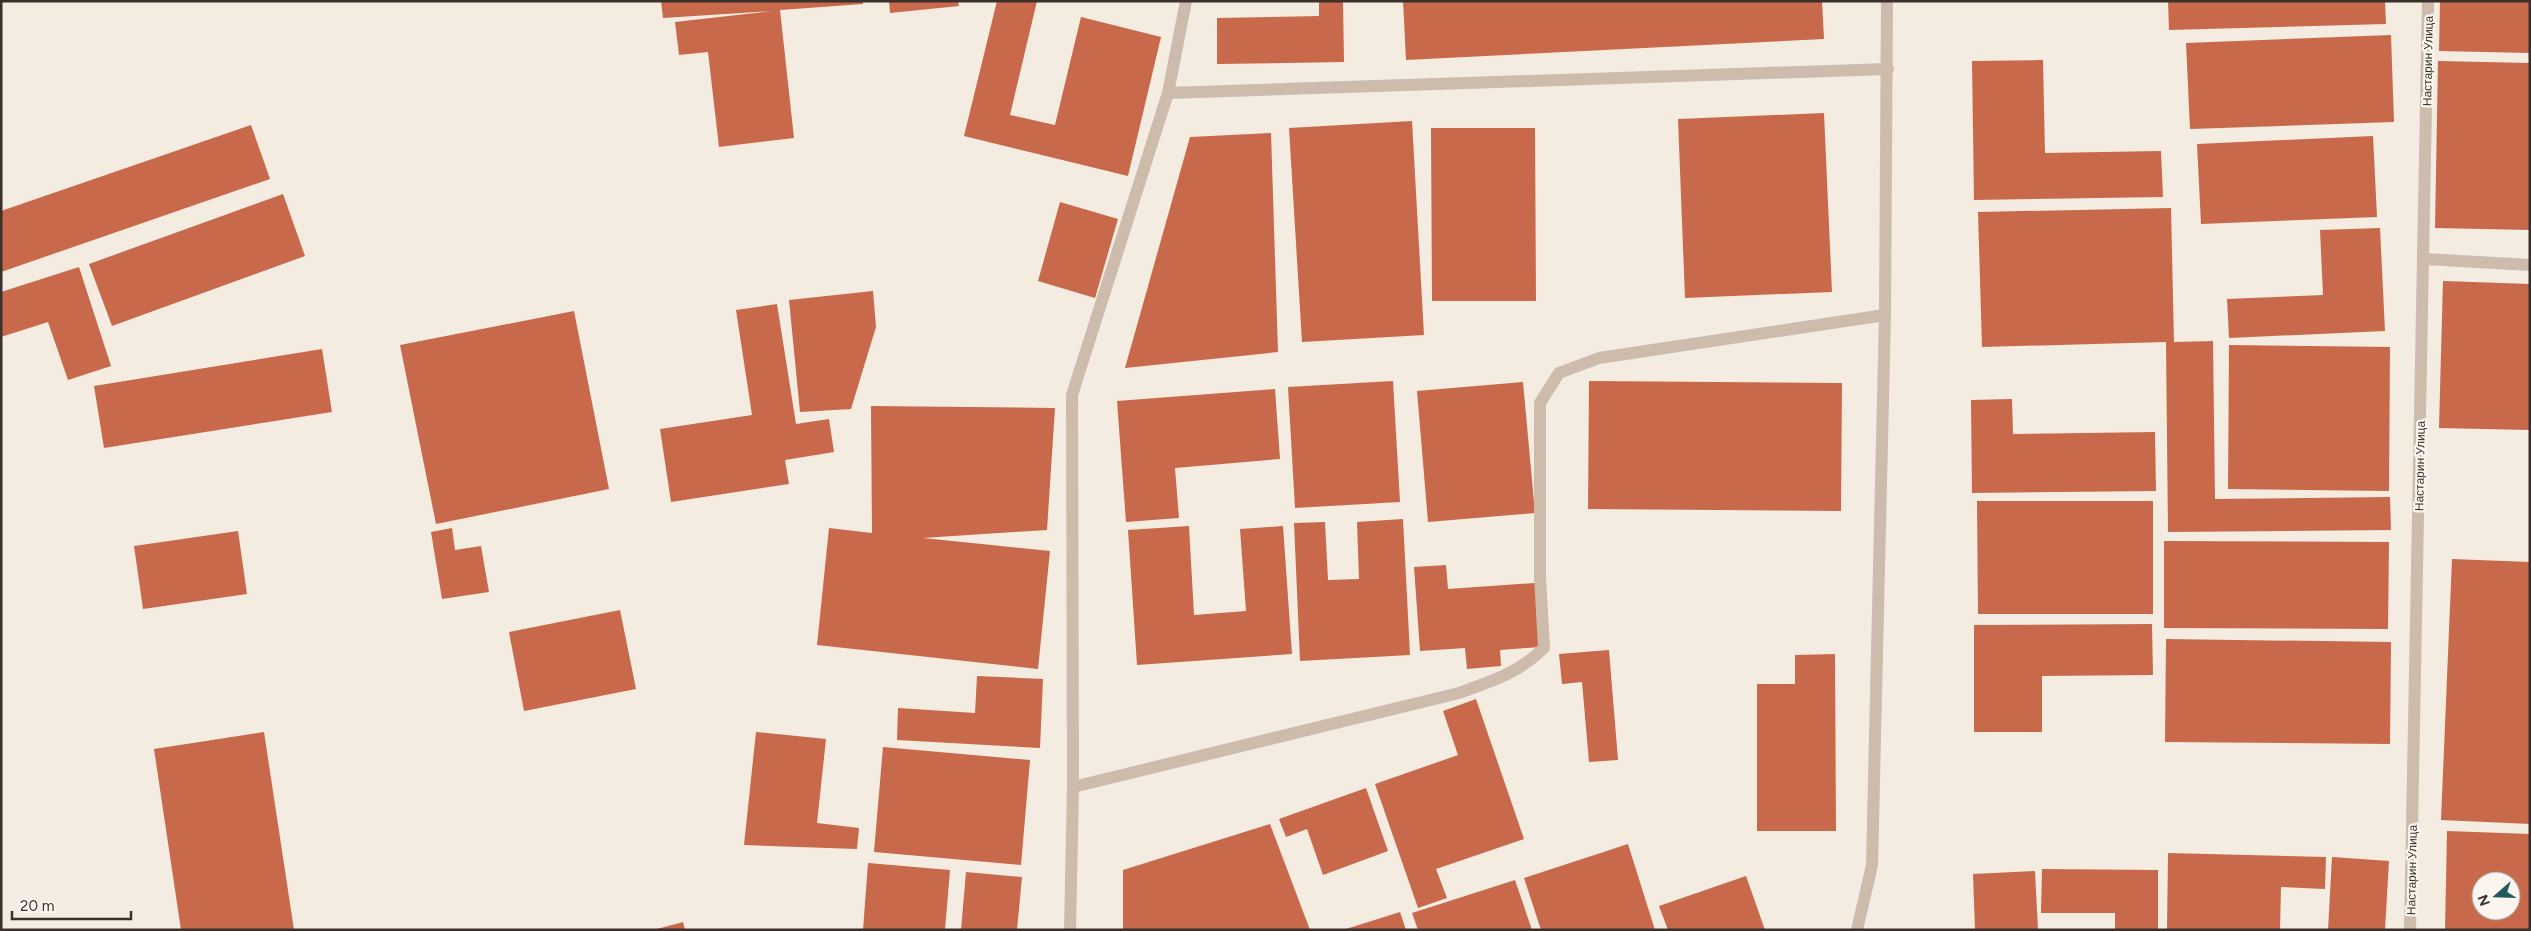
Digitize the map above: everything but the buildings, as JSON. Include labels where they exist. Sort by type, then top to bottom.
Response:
[{"type":"street","points":[[1070,930],[1073,787],[1072,395],[1168,93],[1186,1]]},
{"type":"street","points":[[1857,930],[1872,865],[1885,315],[1887,1]]},
{"type":"street","name":"Настарин Улица","points":[[2410,930],[2425,259],[2428,1]]},
{"type":"street","points":[[1168,93],[1888,69]]},
{"type":"street","points":[[2425,259],[2530,265]]},
{"type":"street","points":[[1073,787],[1459,693],[1504,676],[1526,665],[1544,648],[1540,577],[1540,403],[1559,373],[1599,358],[1885,315]]}]
